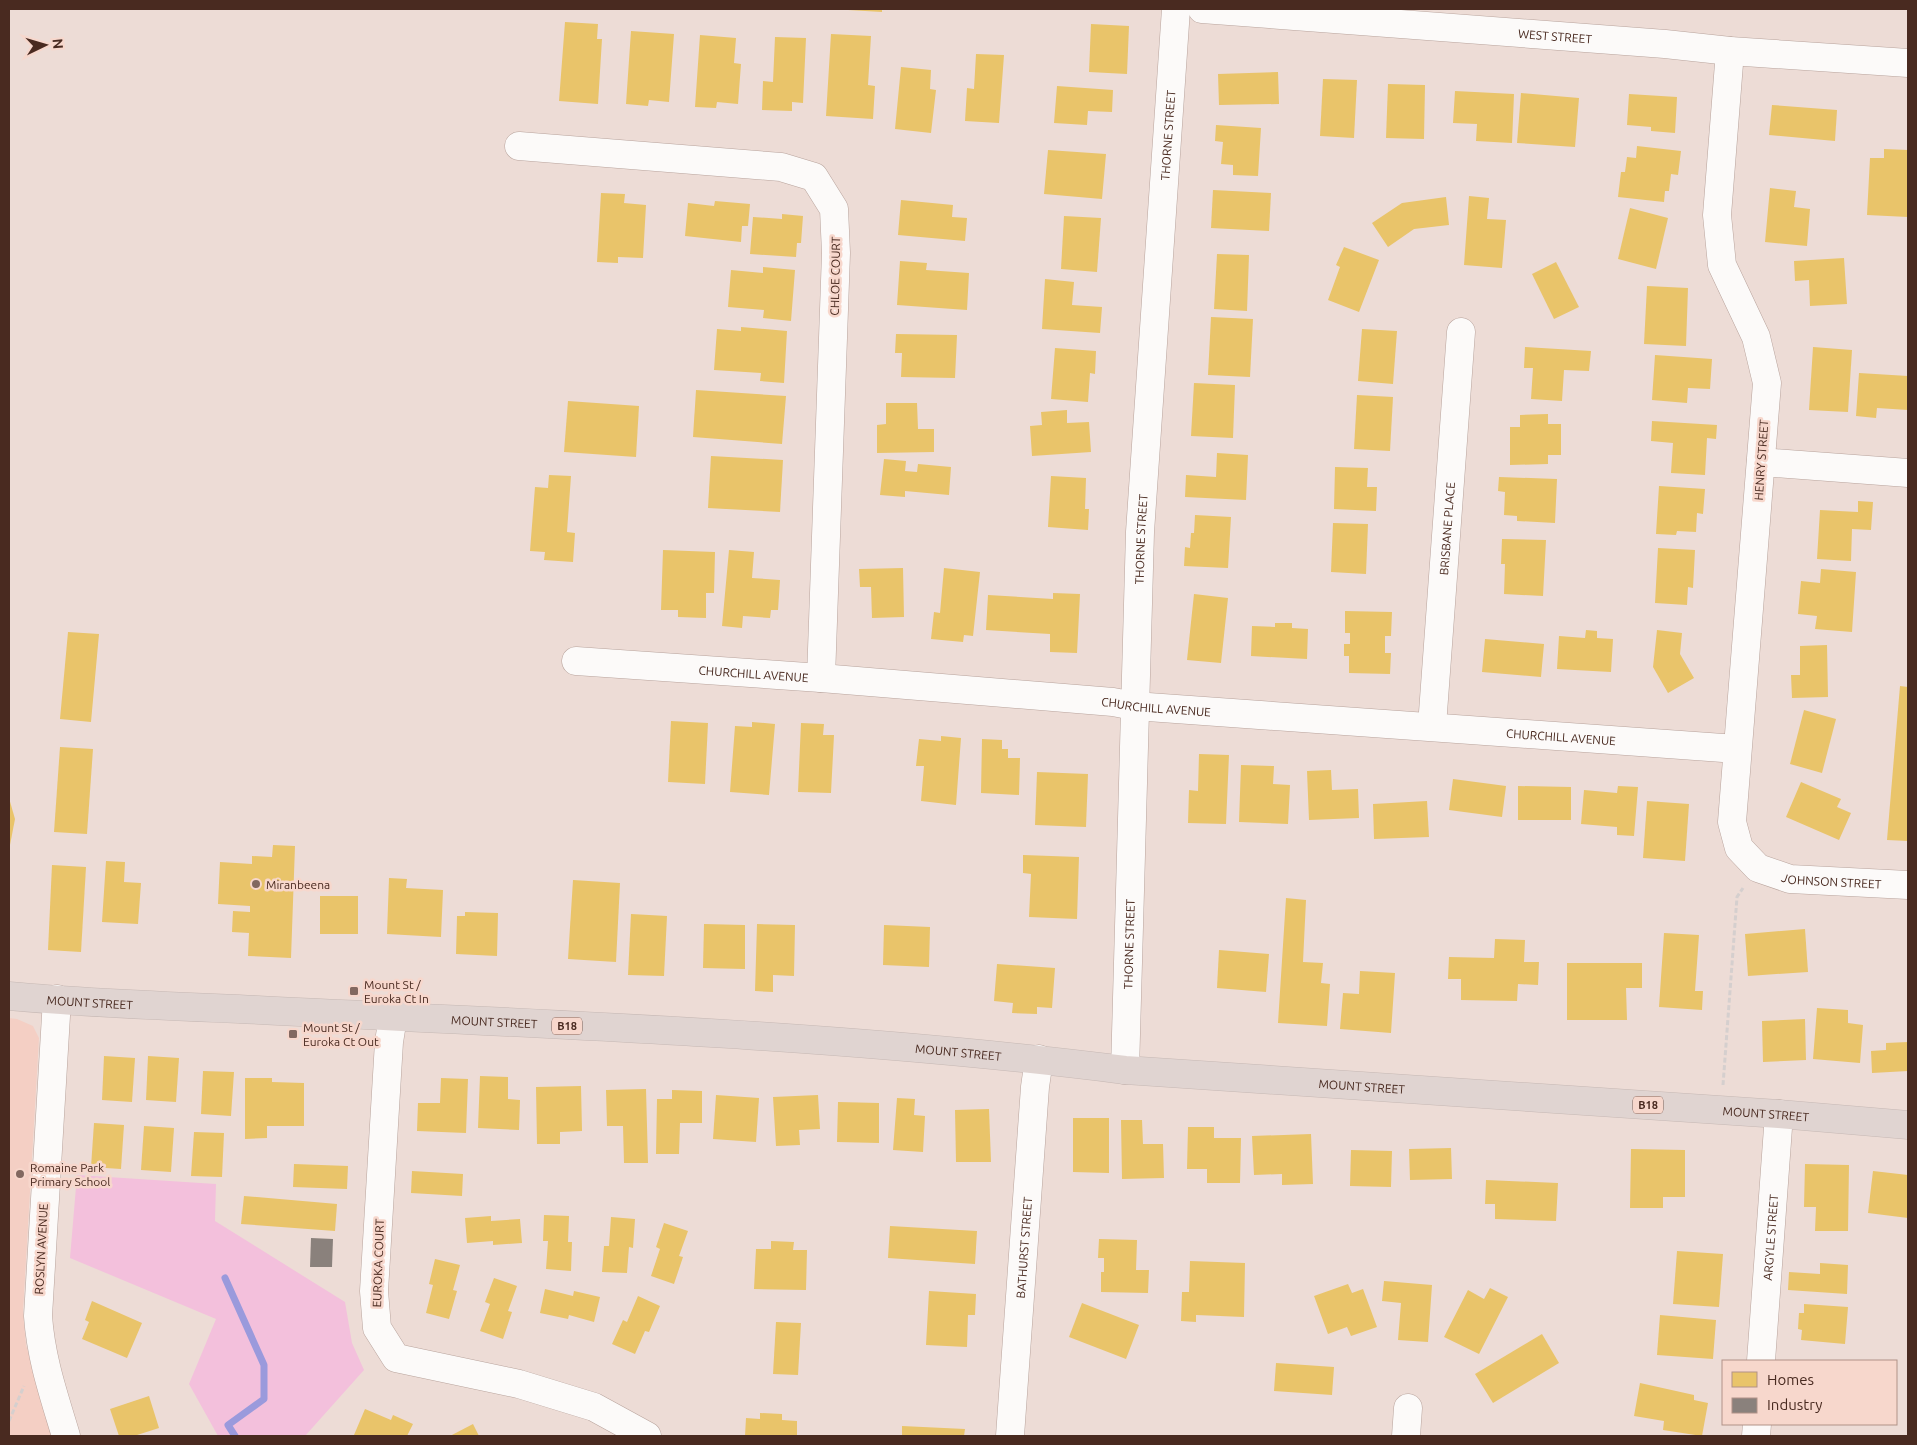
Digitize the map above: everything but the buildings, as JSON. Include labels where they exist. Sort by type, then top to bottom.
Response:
[{"type":"highway","name":"MOUNT STREET","points":[[9,996],[199,1009],[720,1034],[1039,1059],[1125,1070],[1779,1114],[1908,1125]]},
{"type":"street","name":"THORNE STREET","points":[[1125,1070],[1140,532],[1176,9]]},
{"type":"street","name":"WEST STREET","points":[[1202,9],[1665,44],[1730,51],[1908,63]]},
{"type":"street","name":"HENRY STREET","points":[[1730,51],[1717,215],[1722,265],[1756,337],[1767,383],[1732,822],[1739,848],[1758,868]]},
{"type":"street","name":"CHLOE COURT","points":[[519,146],[781,167],[814,177],[834,209],[836,253],[821,678]]},
{"type":"street","name":"BRISBANE PLACE","points":[[1432,726],[1461,332]]},
{"type":"street","points":[[1761,462],[1908,473]]},
{"type":"street","name":"CHURCHILL AVENUE","points":[[576,661],[821,678],[1103,701],[1134,706],[1737,749]]},
{"type":"street","name":"JOHNSON STREET","points":[[1758,868],[1790,879],[1908,885]]},
{"type":"street","name":"ROSLYN AVENUE","points":[[57,999],[38,1316],[40,1346],[45,1371],[66,1436]]},
{"type":"street","name":"EUROKA COURT","points":[[393,1017],[389,1042],[374,1291],[377,1328],[396,1358],[519,1384],[594,1407],[648,1436]]},
{"type":"street","name":"BATHURST STREET","points":[[1010,1436],[1034,1086],[1039,1059]]},
{"type":"street","name":"ARGYLE STREET","points":[[1761,1360],[1779,1114]]},
{"type":"street","points":[[1406,1436],[1408,1408]]},
{"type":"path","points":[[1722,1110],[1736,897],[1758,868]]},
{"type":"shaded area","name":"Romaine Park Primary School","points":[[9,1018],[17,1019],[33,1026],[39,1038],[23,1311],[26,1345],[54,1436],[9,1436]]},
{"type":"shaded area","points":[[77,1175],[216,1184],[215,1221],[345,1302],[352,1343],[364,1370],[305,1436],[218,1436],[189,1384],[216,1319],[70,1258]]},
{"type":"waterway","points":[[225,1278],[264,1365],[264,1399],[228,1425],[235,1436]]},
{"type":"place","name":"Miranbeena","points":[[256,884]]},
{"type":"place","name":"Mount St / Euroka Ct In","points":[[354,991]]},
{"type":"place","name":"Mount St / Euroka Ct Out","points":[[293,1034]]},
{"type":"place","name":"Romaine Park Primary School","points":[[20,1174]]}]
